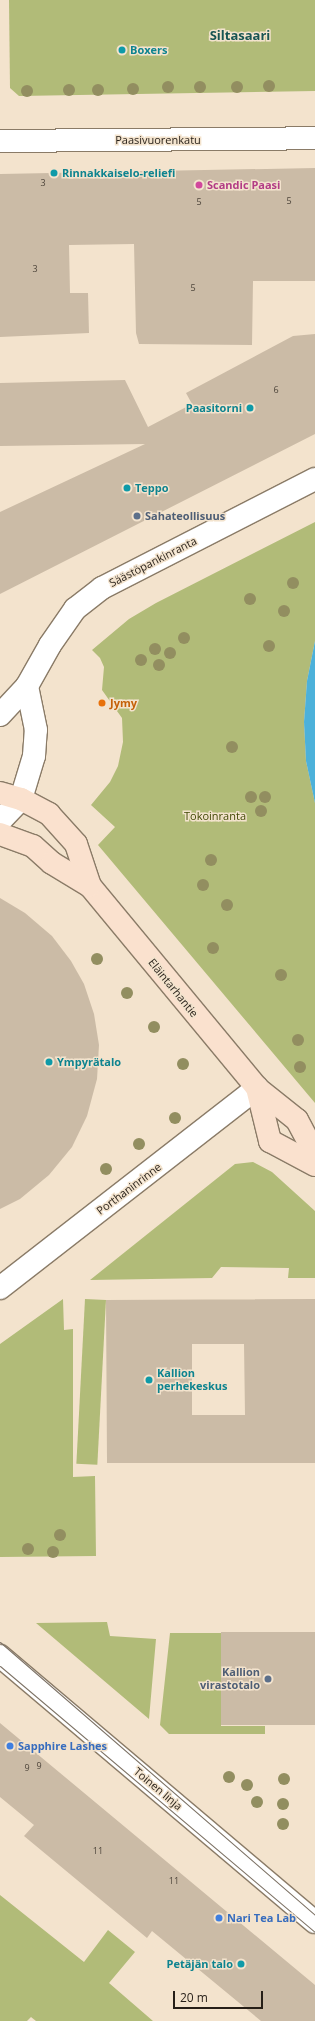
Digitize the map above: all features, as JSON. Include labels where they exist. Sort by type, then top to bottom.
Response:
[{"type":"main road","name":"Eläintarhantie","points":[[0,793],[21,799],[49,814],[76,844],[90,886]]},
{"type":"main road","name":"Eläintarhantie","points":[[0,834],[33,846],[52,862],[90,886],[257,1088],[297,1120],[315,1154]]},
{"type":"main road","name":"Eläintarhantie","points":[[257,1088],[270,1141],[315,1165]]},
{"type":"street","name":"Paasivuorenkatu","points":[[0,141],[315,138]]},
{"type":"street","name":"Säästöpankinranta","points":[[0,715],[27,686],[50,644],[75,609],[102,588],[315,479]]},
{"type":"street","points":[[0,821],[21,799],[34,756],[36,730],[27,686]]},
{"type":"street","name":"Porthaninrinne","points":[[0,1288],[257,1088]]},
{"type":"street","name":"Toinen linja","points":[[0,1656],[315,1922]]},
{"type":"green space","points":[[9,0],[315,0],[315,91],[19,96],[10,88]]},
{"type":"green space","name":"Tokoinranta","points":[[315,522],[315,641],[307,681],[304,722],[306,761],[315,803],[315,1103],[98,845],[115,827],[91,805],[110,782],[118,766],[123,742],[122,718],[102,690],[104,667],[100,658],[92,650],[129,619],[156,603]]},
{"type":"green space","points":[[253,1162],[272,1172],[315,1211],[315,1278],[288,1278],[289,1268],[221,1267],[212,1278],[90,1280],[235,1164]]},
{"type":"green space","points":[[63,1299],[64,1330],[73,1329],[73,1477],[95,1476],[96,1556],[0,1557],[0,1344]]},
{"type":"green space","points":[[85,1299],[106,1300],[97,1465],[76,1464]]},
{"type":"green space","points":[[107,1622],[110,1636],[156,1639],[149,1719],[36,1623]]},
{"type":"green space","points":[[170,1633],[221,1633],[221,1726],[265,1726],[265,1734],[169,1734],[160,1725]]},
{"type":"green space","points":[[0,1895],[84,1962],[108,1930],[135,1952],[109,1983],[153,2021],[36,2021],[31,2017],[27,2021],[0,2021]]},
{"type":"water","points":[[315,641],[315,803],[306,761],[304,722],[307,681]]},
{"type":"building","points":[[315,168],[315,281],[253,281],[252,345],[139,344],[136,333],[134,244],[69,245],[70,293],[88,293],[89,333],[0,337],[0,174]]},
{"type":"building","name":"Teppo","points":[[315,334],[315,434],[0,594],[0,512],[145,444],[0,446],[0,383],[125,380],[148,427],[192,404],[186,393],[293,336]]},
{"type":"building","name":"Ympyrätalo","points":[[0,898],[25,913],[52,936],[71,961],[84,984],[94,1014],[99,1045],[97,1079],[87,1116],[72,1147],[49,1175],[20,1199],[0,1209]]},
{"type":"building","name":"Kallion perhekeskus","points":[[315,1299],[315,1463],[107,1463],[106,1300]],"holes":[[[192,1344],[244,1344],[245,1415],[192,1415]]]},
{"type":"building","name":"Kallion virastotalo","points":[[221,1632],[315,1632],[315,1725],[221,1725]]},
{"type":"building","points":[[0,1723],[315,1985],[315,2021],[261,2021],[152,1931],[147,1938],[24,1836],[34,1825],[0,1797]]},
{"type":"tram line","points":[[0,1642],[315,1915]]},
{"type":"tram line","points":[[0,1666],[315,1932]]},
{"type":"place","name":"Boxers","points":[[122,50]]},
{"type":"place","name":"Rinnakkaiselo-reliefi","points":[[54,173]]},
{"type":"place","name":"Scandic Paasi","points":[[199,185]]},
{"type":"place","name":"Paasitorni","points":[[250,408]]},
{"type":"place","name":"Teppo","points":[[127,488]]},
{"type":"place","name":"Sahateollisuus","points":[[137,516]]},
{"type":"place","name":"Jymy","points":[[102,703]]},
{"type":"place","name":"Ympyrätalo","points":[[49,1062]]},
{"type":"place","name":"Kallion perhekeskus","points":[[149,1380]]},
{"type":"place","name":"Kallion virastotalo","points":[[268,1679]]},
{"type":"place","name":"Sapphire Lashes","points":[[10,1746]]},
{"type":"place","name":"Nari Tea Lab","points":[[219,1918]]},
{"type":"place","name":"Petäjän talo","points":[[241,1964]]},
{"type":"district","name":"Siltasaari","points":[[240,35]]}]
